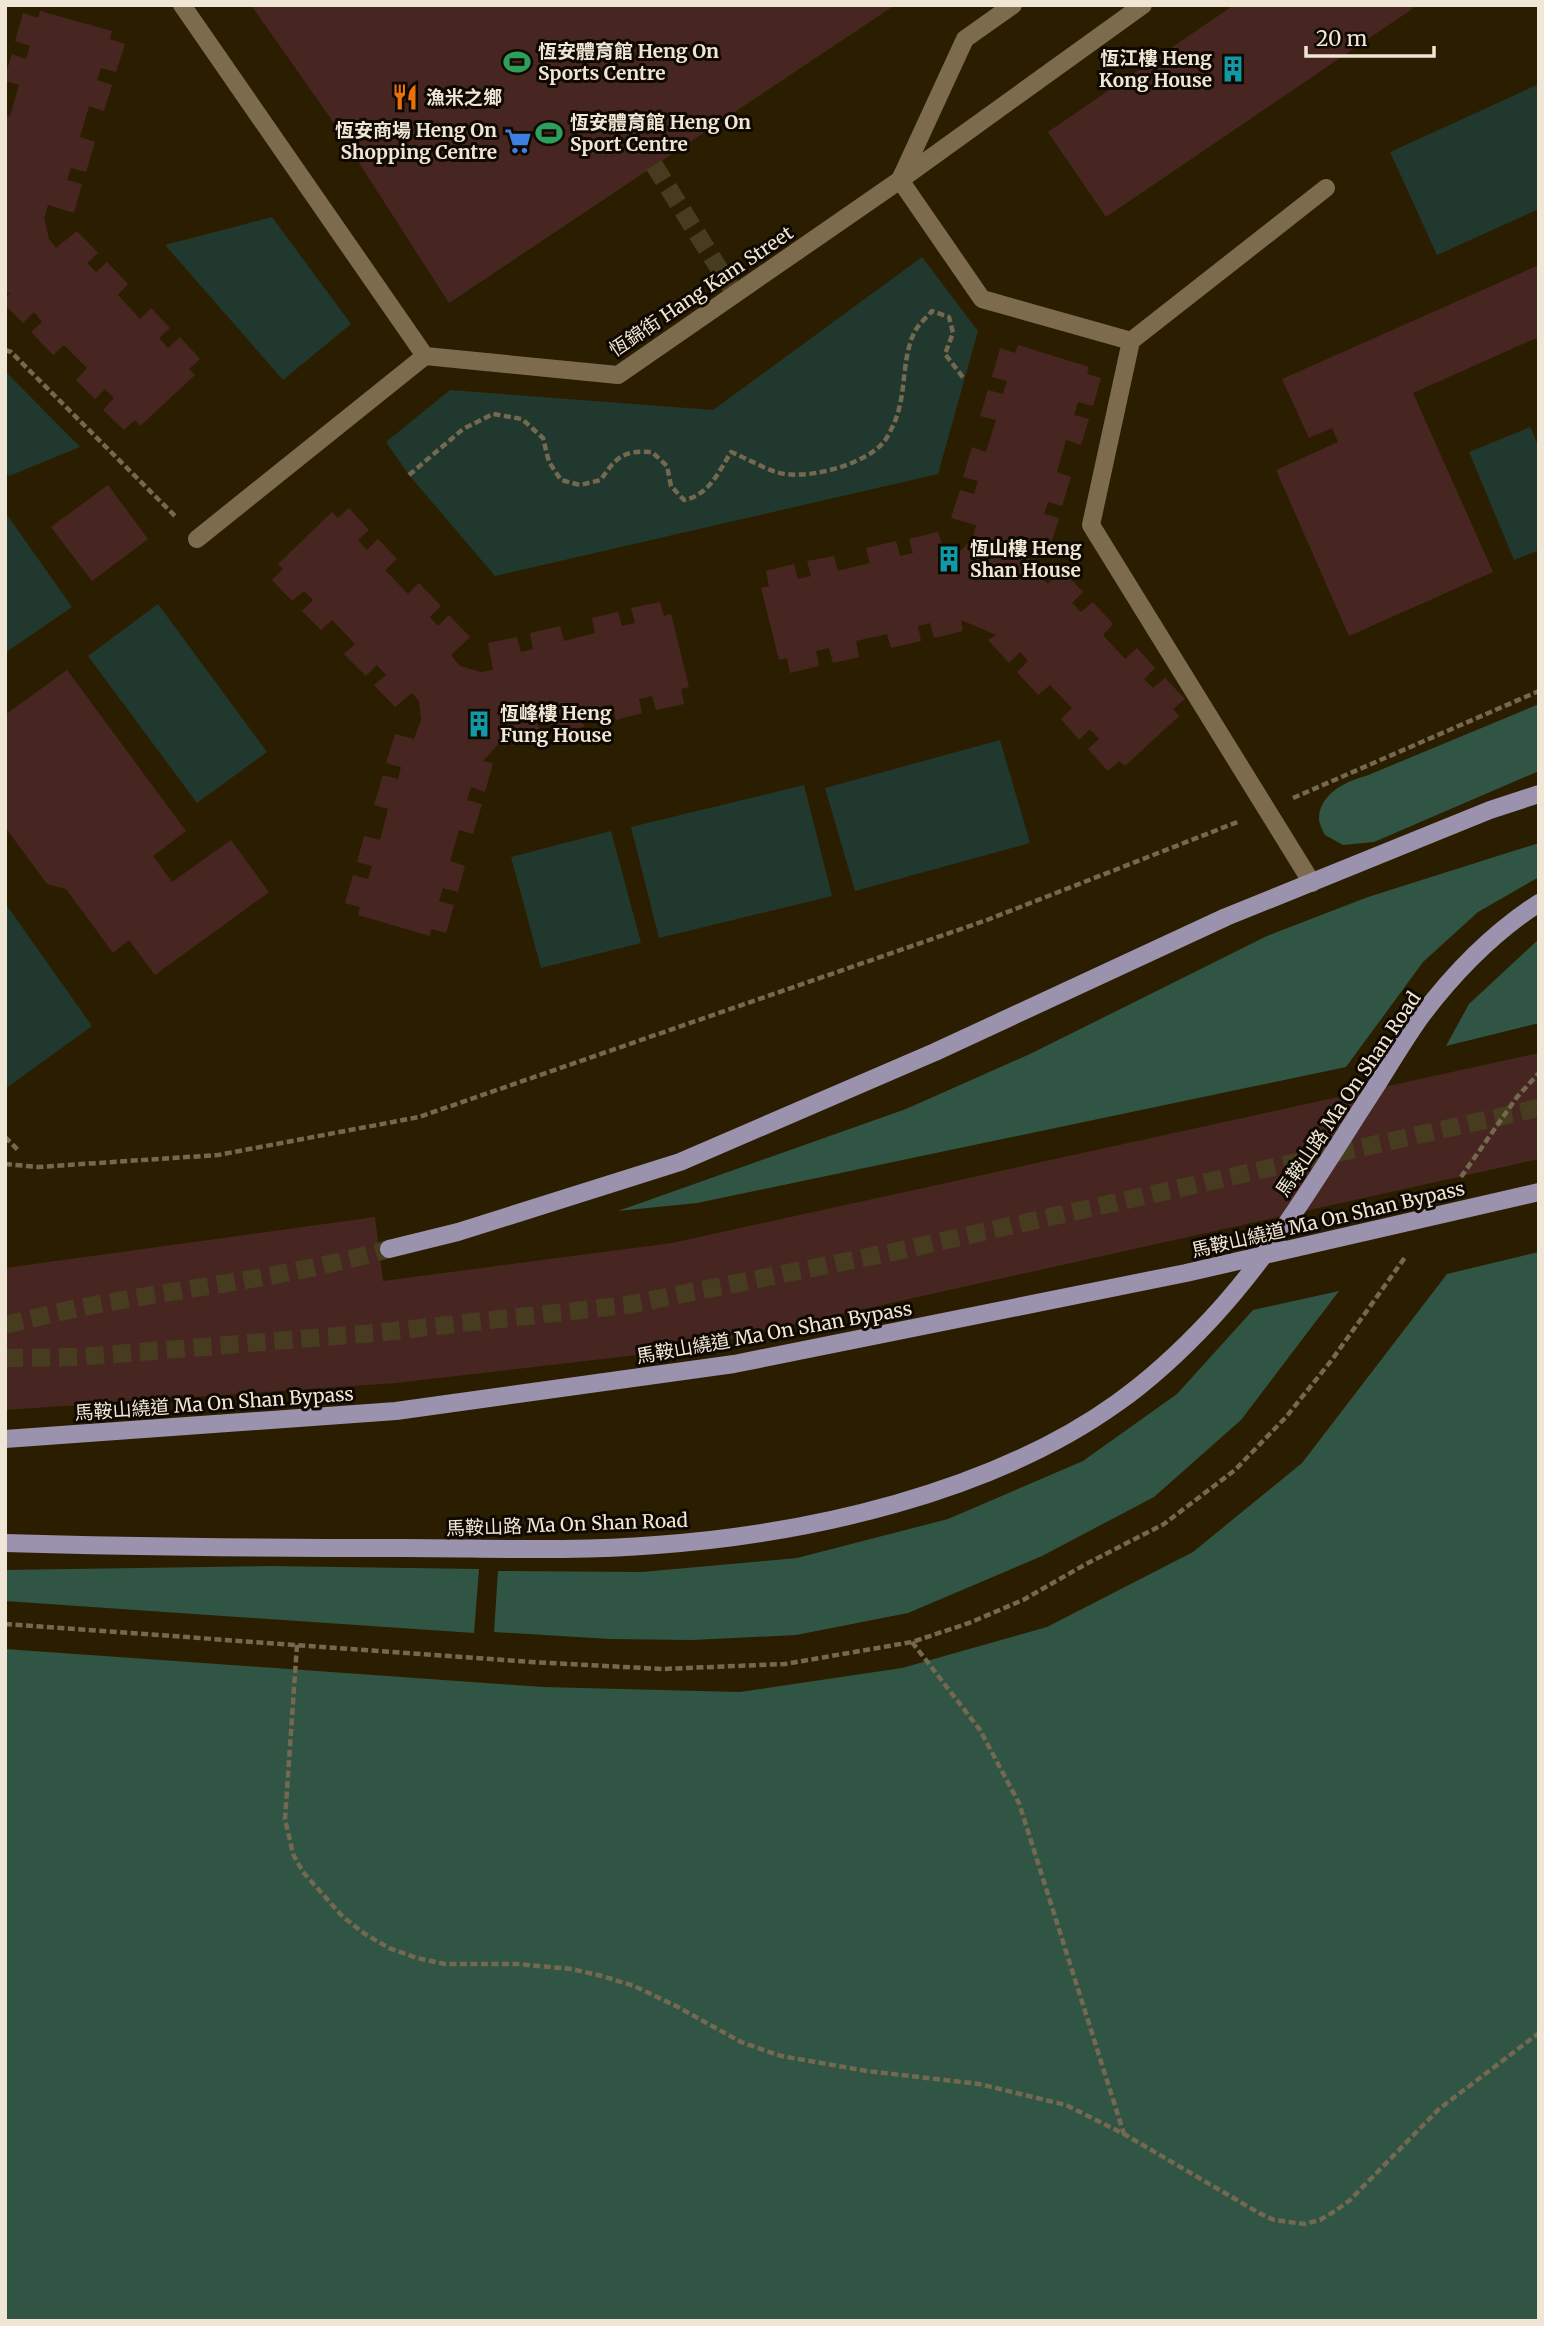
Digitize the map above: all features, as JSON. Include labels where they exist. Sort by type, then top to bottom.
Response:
[{"type":"main road","points":[[389,1249],[458,1232],[680,1162],[935,1052],[1226,917],[1490,810],[1539,793]]},
{"type":"main road","name":"馬鞍山路 Ma On Shan Road","points":[[5,1543],[317,1548],[653,1546],[771,1531],[833,1519],[951,1485],[1012,1462],[1067,1435],[1116,1404],[1161,1368],[1213,1316],[1285,1227],[1422,1016],[1475,955],[1539,903]]},
{"type":"main road","name":"馬鞍山繞道 Ma On Shan Bypass","points":[[5,1439],[396,1411],[734,1364],[1186,1273],[1539,1192]]},
{"type":"street","points":[[182,5],[425,356],[197,538]]},
{"type":"street","points":[[1013,5],[965,39],[900,180],[982,299],[1131,341]]},
{"type":"street","name":"恆錦街 Hang Kam Street","points":[[425,356],[618,375],[900,180],[1143,5]]},
{"type":"street","points":[[1312,883],[1091,525],[1131,341],[1326,188]]},
{"type":"path","points":[[409,475],[463,429],[493,414],[522,419],[543,438],[549,462],[561,480],[580,485],[601,480],[612,462],[632,451],[652,452],[660,459],[667,466],[671,486],[684,500],[698,497],[714,479],[731,452],[778,473],[834,471],[883,444],[896,420],[904,390],[907,356],[916,330],[932,311],[949,317],[953,333],[945,354],[965,380]]},
{"type":"path","points":[[5,351],[11,352],[197,538]]},
{"type":"path","points":[[6,1164],[38,1167],[218,1156],[419,1117],[987,920],[1267,809],[1539,691]]},
{"type":"path","points":[[1455,1185],[1517,1097],[1539,1073]]},
{"type":"path","points":[[5,1137],[19,1151]]},
{"type":"path","points":[[5,1624],[662,1669],[785,1664],[912,1642],[1023,1601],[1086,1564],[1164,1524],[1235,1470],[1286,1417],[1331,1361],[1409,1251]]},
{"type":"path","points":[[912,1642],[980,1730],[1019,1803],[1124,2134]]},
{"type":"path","points":[[297,1645],[285,1819],[293,1854],[303,1872],[343,1917],[389,1948],[417,1958],[445,1964],[516,1964],[572,1969],[634,1986],[741,2042],[781,2056],[867,2071],[940,2078],[1021,2092],[1066,2105],[1124,2134],[1273,2220],[1304,2224],[1320,2220],[1349,2201],[1439,2109],[1539,2033]]},
{"type":"green space","points":[[1539,84],[1539,209],[1437,255],[1390,152]]},
{"type":"green space","points":[[272,217],[351,324],[283,380],[165,245]]},
{"type":"green space","points":[[922,257],[978,331],[938,474],[495,576],[409,475],[386,442],[450,390],[713,410]]},
{"type":"green space","points":[[5,371],[80,447],[9,476],[5,470]]},
{"type":"green space","points":[[1530,427],[1539,447],[1539,550],[1514,560],[1469,452]]},
{"type":"green space","points":[[5,512],[72,607],[5,653]]},
{"type":"green space","points":[[158,604],[267,752],[197,803],[88,656]]},
{"type":"green space","points":[[1539,704],[1539,771],[1374,842],[1343,845],[1325,835],[1319,821],[1320,810],[1329,796],[1342,785]]},
{"type":"green space","points":[[1000,740],[1030,843],[855,891],[825,788]]},
{"type":"green space","points":[[804,785],[832,896],[659,938],[631,827]]},
{"type":"green space","points":[[611,831],[641,943],[541,968],[511,857]]},
{"type":"green space","points":[[1539,843],[1539,877],[1478,912],[1423,962],[1346,1067],[697,1203],[618,1211],[906,1109],[1030,1054],[1267,936],[1368,897]]},
{"type":"green space","points":[[5,903],[92,1026],[5,1089]]},
{"type":"green space","points":[[1539,939],[1539,1023],[1446,1046],[1469,1004]]},
{"type":"green space","points":[[1539,1252],[1539,2321],[5,2321],[5,1649],[543,1687],[740,1692],[902,1668],[1047,1627],[1193,1552],[1302,1463],[1447,1274]]},
{"type":"green space","points":[[1339,1291],[1241,1420],[1154,1497],[1042,1556],[908,1613],[796,1635],[692,1640],[610,1639],[494,1632],[498,1571],[642,1572],[797,1558],[948,1519],[1083,1461],[1177,1394],[1253,1310]]},
{"type":"green space","points":[[269,1566],[479,1569],[474,1633],[5,1601],[5,1570]]},
{"type":"building","name":"恆安商場 Heng On Shopping Centre","points":[[251,5],[895,5],[449,303],[329,116]]},
{"type":"building","name":"恆江樓 Heng Kong House","points":[[1234,5],[1418,5],[1106,217],[1048,132]]},
{"type":"building","points":[[40,11],[112,31],[110,39],[125,44],[116,72],[101,68],[97,80],[112,85],[104,111],[89,106],[80,137],[95,142],[86,172],[71,168],[67,180],[82,184],[74,213],[48,205],[44,218],[49,239],[56,248],[77,231],[98,253],[87,263],[96,272],[107,262],[128,284],[118,295],[140,319],[151,308],[170,328],[159,338],[168,348],[180,337],[200,359],[189,369],[195,375],[140,426],[135,420],[124,430],[103,410],[114,398],[105,389],[95,399],[76,380],[87,368],[64,345],[53,355],[31,332],[42,322],[34,312],[23,323],[5,305],[5,298],[10,293],[5,292],[5,115],[10,116],[19,85],[5,81],[5,76],[12,54],[26,59],[30,46],[15,41],[23,13],[38,18]]},
{"type":"building","points":[[1539,265],[1539,345],[1536,338],[1413,393],[1493,572],[1349,636],[1276,470],[1338,442],[1332,428],[1309,438],[1282,379]]},
{"type":"building","name":"恆山樓 Heng Shan House","points":[[1018,345],[1089,367],[1087,374],[1101,378],[1093,406],[1078,402],[1074,415],[1089,419],[1081,445],[1066,440],[1057,472],[1071,477],[1062,506],[1048,502],[1044,514],[1059,518],[1050,547],[1029,541],[1026,552],[1033,569],[1048,584],[1062,570],[1083,592],[1072,603],[1081,612],[1093,602],[1113,624],[1103,635],[1125,659],[1137,648],[1155,668],[1144,679],[1153,688],[1165,678],[1185,699],[1173,709],[1179,716],[1125,766],[1119,761],[1108,771],[1088,749],[1099,739],[1090,729],[1079,740],[1061,719],[1072,708],[1050,685],[1038,695],[1017,672],[1028,661],[1020,652],[1009,663],[988,640],[996,635],[961,620],[963,631],[934,638],[930,623],[918,626],[921,641],[891,648],[887,634],[856,641],[859,657],[833,663],[829,648],[816,651],[819,666],[790,673],[787,658],[779,660],[761,588],[769,586],[766,571],[794,564],[798,579],[811,576],[807,561],[834,556],[838,571],[870,563],[866,548],[896,541],[900,556],[913,553],[909,539],[938,532],[946,557],[957,554],[973,539],[976,525],[951,518],[960,490],[974,494],[978,481],[963,477],[972,447],[986,452],[996,420],[980,416],[988,390],[1003,394],[1007,381],[992,377],[1000,348],[1015,353]]},
{"type":"building","points":[[108,485],[148,539],[92,581],[51,527]]},
{"type":"building","name":"恆峰樓 Heng Fung House","points":[[349,508],[369,530],[358,540],[367,550],[378,539],[397,559],[385,570],[408,594],[419,583],[441,606],[430,617],[438,626],[449,615],[470,637],[451,655],[460,666],[481,672],[493,670],[488,643],[517,637],[521,652],[533,649],[530,633],[560,626],[564,641],[595,633],[592,618],[618,612],[622,626],[635,623],[631,608],[660,602],[664,616],[671,614],[689,687],[681,689],[684,704],[656,710],[652,696],[639,699],[642,713],[616,720],[612,704],[580,712],[584,727],[553,734],[550,718],[537,722],[541,737],[511,743],[508,733],[483,761],[493,763],[485,792],[471,787],[467,800],[482,804],[473,834],[459,830],[450,861],[465,866],[458,892],[443,888],[439,901],[454,905],[446,933],[431,929],[430,936],[358,915],[360,907],[345,903],[353,875],[368,879],[372,866],[357,862],[364,836],[380,840],[388,809],[374,805],[383,775],[398,779],[401,767],[386,763],[395,734],[414,739],[421,720],[419,701],[412,693],[395,707],[374,685],[386,675],[377,665],[366,676],[344,654],[355,644],[332,620],[321,630],[302,611],[313,600],[304,591],[292,601],[272,580],[283,569],[278,564],[332,512],[338,518]]},
{"type":"building","points":[[67,670],[186,831],[153,856],[172,882],[231,840],[269,892],[155,975],[129,940],[113,953],[66,889],[47,884],[5,827],[5,715]]},
{"type":"building","points":[[1539,1053],[1539,1159],[680,1350],[396,1383],[5,1410],[5,1268],[375,1217],[383,1281],[672,1243]]},
{"type":"tunnel","points":[[654,165],[735,294]]},
{"type":"tunnel","points":[[5,1358],[78,1357],[375,1333],[627,1305],[893,1252],[1539,1108]]},
{"type":"tunnel","points":[[5,1325],[78,1308],[312,1268],[389,1249]]},
{"type":"place","name":"恆安體育館 Heng On Sports Centre","points":[[517,62]]},
{"type":"place","name":"恆江樓 Heng Kong House","points":[[1233,69]]},
{"type":"place","name":"漁米之鄉","points":[[405,97]]},
{"type":"place","name":"恆安體育館 Heng On Sport Centre","points":[[549,133]]},
{"type":"place","name":"恆安商場 Heng On Shopping Centre","points":[[518,141]]},
{"type":"place","name":"恆山樓 Heng Shan House","points":[[949,559]]},
{"type":"place","name":"恆峰樓 Heng Fung House","points":[[479,724]]}]
